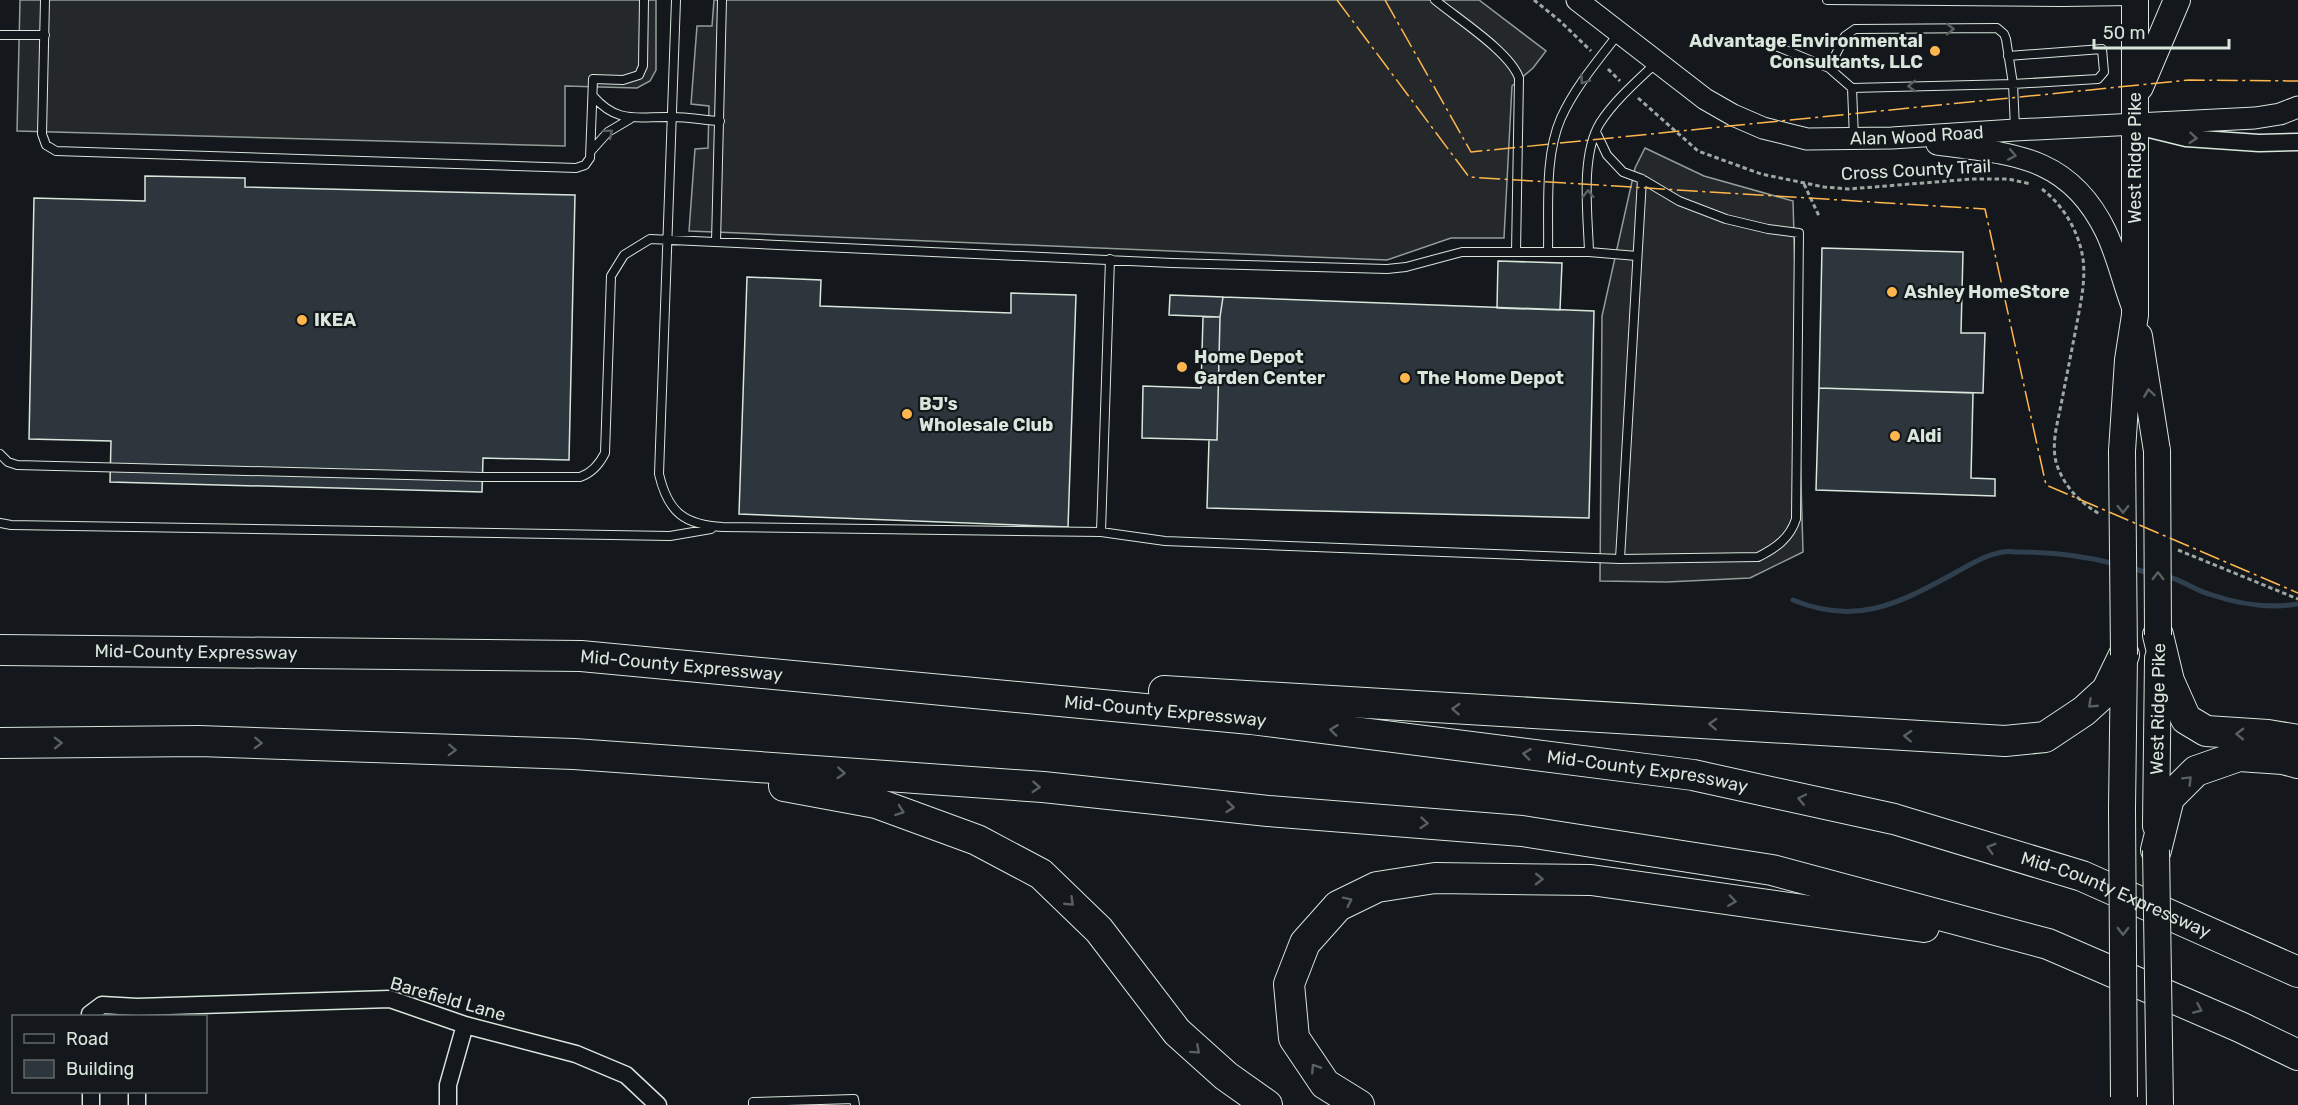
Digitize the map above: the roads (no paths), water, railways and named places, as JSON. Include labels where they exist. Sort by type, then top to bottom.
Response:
[{"type":"highway","name":"Mid-County Expressway","points":[[0,650],[581,656],[1251,719],[1693,775],[1894,819],[2082,876],[2298,972]]},
{"type":"highway","points":[[2160,652],[2169,681],[2186,719],[2206,731],[2268,735],[2298,740]]},
{"type":"highway","points":[[581,656],[2005,741],[2045,736],[2084,711],[2107,690],[2124,655]]},
{"type":"highway","points":[[0,743],[199,741],[574,754],[1043,787],[1268,811],[1522,831],[1772,870],[2048,944],[2240,1027],[2298,1055]]},
{"type":"highway","points":[[574,754],[804,789],[876,803],[976,840],[1041,874],[1099,930],[1177,1032],[1226,1076],[1267,1105]]},
{"type":"highway","points":[[2156,850],[2169,798],[2196,771],[2239,756],[2283,759],[2298,763]]},
{"type":"highway","points":[[1359,1105],[1325,1084],[1294,1038],[1289,984],[1305,943],[1338,906],[1377,887],[1435,878],[1591,880],[2048,944]]},
{"type":"highway","points":[[2241,947],[2298,967]]},
{"type":"main road","name":"West Ridge Pike","points":[[2122,1102],[2124,655],[2122,451],[2128,360],[2135,315],[2135,0]]},
{"type":"main road","points":[[2136,98],[2177,0]]},
{"type":"main road","name":"West Ridge Pike","points":[[2135,315],[2144,358],[2157,451],[2160,652],[2156,850],[2160,1105]]},
{"type":"street","name":"Alan Wood Road","points":[[1577,0],[1705,99],[1733,116],[1763,128],[1807,139],[1892,138],[2136,125],[2186,138],[2259,143],[2298,142]]},
{"type":"street","points":[[2136,125],[2255,118],[2280,114],[2298,107]]},
{"type":"street","points":[[1892,138],[2023,157],[2065,178],[2076,187],[2092,207],[2107,233],[2135,315]]},
{"type":"street","name":"Barefield Lane","points":[[90,1015],[102,1005],[137,1012],[390,999],[465,1025],[576,1053],[626,1075],[658,1105]]},
{"type":"street","points":[[448,1105],[448,1085],[465,1025]]},
{"type":"lane","points":[[45,0],[42,134],[46,145],[56,151],[576,168],[585,165],[590,158],[593,79],[623,80],[639,75],[643,66],[644,0]]},
{"type":"lane","points":[[676,0],[659,474],[665,492],[681,515],[689,522],[702,526],[1101,532],[1165,541],[1620,559],[1758,556],[1776,548],[1794,527],[1796,519],[1799,233],[1755,226],[1703,211],[1679,201],[1642,179],[1623,172],[1607,155],[1596,132]]},
{"type":"lane","points":[[716,242],[722,0]]},
{"type":"lane","points":[[1435,0],[1506,58],[1519,78],[1516,252]]},
{"type":"lane","points":[[1825,0],[2135,0]]},
{"type":"lane","points":[[1829,68],[1845,36],[1855,29],[1997,28],[2006,39],[2013,84],[2015,130]]},
{"type":"lane","points":[[1548,252],[1553,146],[1561,118],[1599,59],[1619,33]]},
{"type":"lane","points":[[0,34],[45,35]]},
{"type":"lane","points":[[1737,40],[1771,44],[1829,68],[1852,88],[2098,80],[2104,72],[2102,49],[2008,56]]},
{"type":"lane","points":[[1589,252],[1588,176],[1590,152],[1596,132],[1610,109],[1657,62]]},
{"type":"lane","points":[[1852,88],[1854,139]]},
{"type":"lane","points":[[593,96],[602,106],[630,118],[672,117],[720,121]]},
{"type":"lane","points":[[591,151],[608,132],[630,118]]},
{"type":"lane","points":[[1620,559],[1642,179]]},
{"type":"lane","points":[[0,454],[8,462],[17,465],[483,477],[580,477],[587,475],[597,466],[605,453],[611,276],[619,260],[635,246],[650,239],[1387,269],[1406,267],[1462,252],[1589,252],[1636,256]]},
{"type":"lane","points":[[1101,532],[1110,259]]},
{"type":"lane","points":[[0,523],[670,536],[723,527]]},
{"type":"lane","points":[[753,1105],[753,1102],[854,1099],[855,1105]]},
{"type":"waterway","points":[[1793,600],[1816,608],[1837,611],[1876,608],[1914,594],[1984,558],[2005,552],[2066,555],[2115,564]]},
{"type":"waterway","points":[[2130,568],[2150,573]]},
{"type":"waterway","points":[[2165,576],[2220,598],[2242,603],[2264,606],[2298,604]]},
{"type":"place","name":"Advantage Environmental Consultants, LLC","points":[[1935,51]]},
{"type":"place","name":"Ashley HomeStore","points":[[1892,292]]},
{"type":"place","name":"IKEA","points":[[302,320]]},
{"type":"place","name":"Home Depot Garden Center","points":[[1182,367]]},
{"type":"place","name":"The Home Depot","points":[[1405,378]]},
{"type":"place","name":"BJ's Wholesale Club","points":[[907,414]]},
{"type":"place","name":"Aldi","points":[[1895,436]]}]
